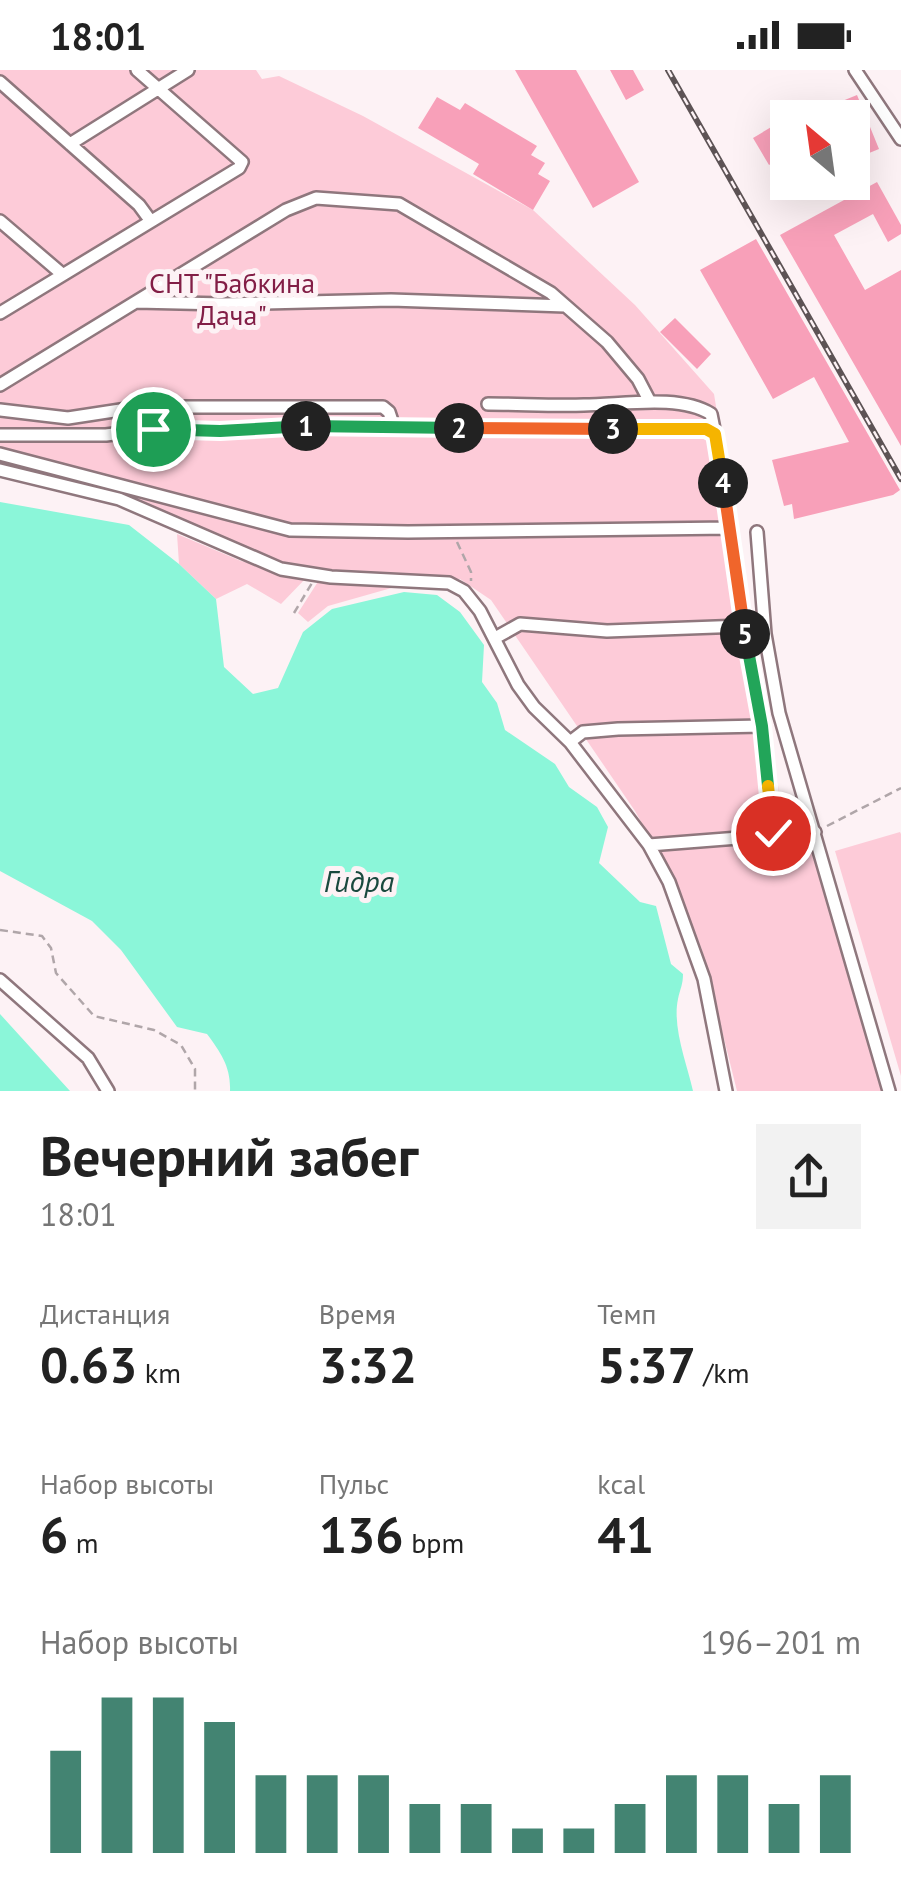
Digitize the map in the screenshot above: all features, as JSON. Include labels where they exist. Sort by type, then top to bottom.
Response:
[{"type":"street","points":[[0,313],[239,168],[242,162],[137,70]]},
{"type":"street","points":[[70,144],[188,70]]},
{"type":"street","points":[[855,70],[901,139]]},
{"type":"street","points":[[0,82],[139,205],[150,220]]},
{"type":"street","points":[[0,385],[286,210],[316,198],[399,204],[551,293],[607,342],[638,379],[650,402]]},
{"type":"street","points":[[0,221],[62,274]]},
{"type":"street","points":[[136,302],[390,300],[566,306]]},
{"type":"street","points":[[488,404],[588,406],[650,402],[701,408],[711,414],[762,726],[773,833]]},
{"type":"street","points":[[0,410],[68,418],[140,407],[383,408],[389,412],[394,428]]},
{"type":"street","points":[[0,436],[106,435],[153,429],[394,428],[706,429],[715,434]]},
{"type":"street","points":[[0,454],[290,530],[730,528]]},
{"type":"street","points":[[0,470],[119,499],[281,569],[448,583],[470,599],[518,685],[534,707],[570,742],[649,845],[669,882],[704,979],[726,1091]]},
{"type":"street","points":[[757,532],[765,634],[779,713],[889,1091]]},
{"type":"street","points":[[495,638],[520,624],[608,631],[743,626]]},
{"type":"street","points":[[570,742],[584,732],[618,729],[762,726]]},
{"type":"street","points":[[649,845],[815,832]]},
{"type":"street","points":[[0,980],[88,1058],[108,1091]]},
{"type":"path","points":[[453,532],[471,572],[470,599]]},
{"type":"path","points":[[294,613],[305,591],[320,575]]},
{"type":"path","points":[[815,832],[901,788]]},
{"type":"path","points":[[0,930],[42,936],[48,941],[56,973],[94,1016],[154,1030],[181,1045],[195,1068],[195,1091]]},
{"type":"green space","name":"СНТ \"Бабкина Дача\"","points":[[0,70],[256,70],[262,79],[279,76],[363,116],[533,210],[635,305],[714,394],[784,822],[806,820],[884,1091],[737,1091],[702,950],[678,888],[635,811],[491,600],[460,579],[321,572],[267,559],[151,505],[0,464]]},
{"type":"green space","points":[[177,534],[241,561],[307,577],[281,604],[247,584],[216,599],[179,564]]},
{"type":"green space","points":[[319,580],[402,585],[328,606],[308,622],[298,613]]},
{"type":"green space","points":[[901,834],[901,1076],[835,851]]},
{"type":"water","name":"Гидра","points":[[0,502],[129,525],[216,599],[224,667],[253,694],[278,688],[303,632],[332,609],[404,592],[437,595],[460,612],[484,645],[482,682],[497,703],[505,730],[555,764],[569,787],[597,807],[608,827],[599,863],[640,902],[656,906],[671,964],[683,974],[677,1021],[693,1091],[230,1091],[224,1061],[207,1034],[177,1027],[121,950],[92,921],[0,871]]},
{"type":"water","points":[[0,1014],[70,1091],[0,1091]]},
{"type":"building","points":[[515,70],[576,70],[639,182],[593,208]]},
{"type":"building","points":[[610,70],[633,70],[644,90],[626,100]]},
{"type":"building","points":[[437,97],[460,110],[465,103],[537,146],[531,155],[545,163],[538,174],[550,181],[533,210],[473,174],[479,164],[418,128]]},
{"type":"building","points":[[870,127],[879,149],[870,153]]},
{"type":"building","points":[[770,128],[769,165],[753,138]]},
{"type":"building","points":[[877,182],[901,225],[901,234],[888,242],[873,214],[834,235],[865,290],[901,270],[901,446],[780,235],[844,200],[870,200],[870,186]]},
{"type":"building","points":[[756,239],[900,490],[893,495],[794,519],[792,504],[784,506],[772,460],[849,442],[814,377],[773,399],[700,270]]},
{"type":"building","points":[[675,318],[711,354],[697,369],[660,332]]},
{"type":"railway","points":[[668,70],[901,479]]},
{"type":"route","points":[[153,429],[706,429],[715,434],[762,726],[773,833]]}]
